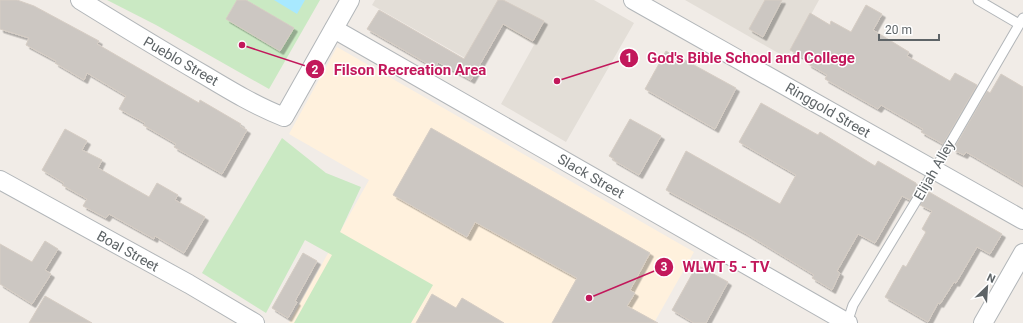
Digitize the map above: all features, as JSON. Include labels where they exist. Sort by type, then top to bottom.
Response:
[{"type":"street","name":"Pueblo Street","points":[[80,0],[235,93],[265,110],[284,117],[334,29]]},
{"type":"street","points":[[334,29],[350,0]]},
{"type":"street","name":"Ringgold Street","points":[[633,0],[1023,220]]},
{"type":"street","name":"Slack Street","points":[[334,29],[848,323]]},
{"type":"street","name":"Boal Street","points":[[0,180],[189,284],[255,323]]},
{"type":"street","points":[[983,323],[1023,253]]},
{"type":"lane","points":[[978,0],[1021,21]]},
{"type":"lane","name":"Elijah Alley","points":[[848,323],[853,305],[934,171],[1021,21]]},
{"type":"shaded area","points":[[375,0],[594,0],[634,23],[566,142],[501,104],[534,45],[488,18],[465,58],[372,5]]},
{"type":"shaded area","points":[[685,0],[819,0],[787,58]]},
{"type":"shaded area","points":[[337,47],[694,252],[654,323],[289,323],[369,180],[289,134]]},
{"type":"green space","points":[[107,0],[320,0],[269,89],[156,25]]},
{"type":"green space","points":[[282,138],[326,173],[361,187],[340,232],[433,285],[411,323],[294,323],[332,255],[305,240],[266,313],[202,273]]},
{"type":"water","points":[[274,0],[305,0],[297,14]]},
{"type":"building","points":[[0,0],[17,0],[34,6],[99,41],[97,44],[199,103],[200,100],[241,124],[240,126],[247,130],[222,174],[174,147],[176,144],[143,125],[145,123],[119,109],[126,96],[87,73],[84,80],[55,63],[56,61],[26,45],[29,38],[0,29]]},
{"type":"building","points":[[237,0],[246,0],[294,28],[280,51],[226,19]]},
{"type":"building","points":[[498,0],[503,0],[544,21],[533,41],[503,24],[471,80],[438,62],[435,68],[367,29],[379,10],[464,59]]},
{"type":"building","points":[[765,0],[782,0],[763,37],[749,29]]},
{"type":"building","points":[[866,5],[882,14],[873,30],[909,52],[907,56],[950,81],[955,73],[977,85],[943,144],[921,132],[923,129],[881,105],[878,109],[825,79],[827,75],[808,64],[809,61],[790,50],[810,13],[830,25],[831,21],[851,32]]},
{"type":"building","points":[[666,51],[736,88],[715,129],[645,89]]},
{"type":"building","points":[[1001,74],[1023,87],[1023,185],[966,152],[964,155],[953,150],[987,91],[990,93]]},
{"type":"building","points":[[761,103],[818,135],[820,132],[875,166],[878,161],[916,183],[918,186],[910,200],[902,196],[875,243],[858,234],[837,271],[840,273],[832,290],[812,278],[814,275],[745,233],[666,190],[686,151],[780,204],[796,175],[739,142]]},
{"type":"building","points":[[630,119],[661,136],[639,175],[613,160],[614,159],[609,156]]},
{"type":"building","points":[[431,128],[650,253],[630,290],[635,293],[627,306],[658,323],[552,323],[577,278],[475,222],[467,237],[393,195]]},
{"type":"building","points":[[65,129],[87,141],[82,150],[102,160],[98,168],[149,197],[157,183],[178,195],[175,200],[205,217],[184,253],[155,236],[154,239],[109,214],[106,218],[83,206],[87,199],[62,185],[64,183],[42,170]]},
{"type":"building","points":[[929,192],[1002,234],[990,254],[977,247],[956,283],[954,282],[940,304],[938,303],[928,322],[885,297],[903,265],[906,267],[926,232],[922,229],[932,211],[920,205]]},
{"type":"building","points":[[45,241],[58,249],[45,270],[51,274],[32,304],[0,284],[0,244],[32,262]]},
{"type":"building","points":[[303,253],[317,261],[295,301],[297,302],[288,318],[272,308]]},
{"type":"building","points":[[697,265],[728,282],[706,323],[694,323],[672,310]]},
{"type":"building","points":[[432,294],[456,308],[462,298],[504,323],[416,323]]},
{"type":"building","points":[[45,296],[92,323],[29,323]]},
{"type":"place","name":"Filson Recreation Area","points":[[242,45]]},
{"type":"place","name":"God's Bible School and College","points":[[557,81]]},
{"type":"place","name":"WLWT 5 - TV","points":[[589,298]]}]
